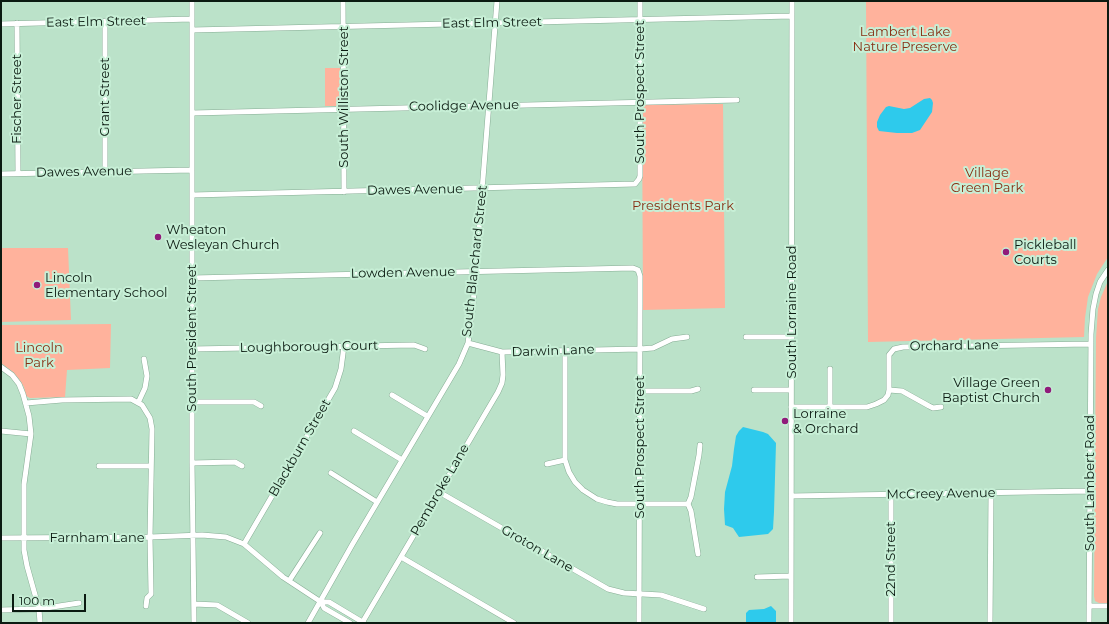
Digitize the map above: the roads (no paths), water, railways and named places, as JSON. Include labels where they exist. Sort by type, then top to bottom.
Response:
[{"type":"street","points":[[192,1],[192,19]]},
{"type":"street","name":"South Williston Street","points":[[344,1],[344,192]]},
{"type":"street","name":"South Blanchard Street","points":[[308,623],[427,416],[459,364],[468,343],[476,272],[497,1]]},
{"type":"street","name":"South Prospect Street","points":[[637,182],[640,176],[640,1]]},
{"type":"street","name":"South Lorraine Road","points":[[791,623],[792,1]]},
{"type":"street","name":"East Elm Street","points":[[192,30],[792,16]]},
{"type":"street","name":"East Elm Street","points":[[1,24],[192,19]]},
{"type":"street","name":"South President Street","points":[[192,19],[192,463],[194,623]]},
{"type":"street","name":"Grant Street","points":[[104,22],[105,172]]},
{"type":"street","name":"Fischer Street","points":[[17,23],[18,174]]},
{"type":"street","name":"Coolidge Avenue","points":[[192,113],[737,100]]},
{"type":"street","name":"Dawes Avenue","points":[[1,174],[192,170]]},
{"type":"street","name":"Dawes Avenue","points":[[192,195],[631,185],[637,182]]},
{"type":"street","name":"Lowden Avenue","points":[[192,278],[633,268],[638,270]]},
{"type":"street","name":"South Prospect Street","points":[[638,270],[640,283],[639,623]]},
{"type":"street","name":"South Lambert Road","points":[[1089,623],[1090,344],[1096,294],[1100,282],[1108,270]]},
{"type":"street","name":"Darwin Lane","points":[[468,343],[502,352],[653,348],[672,338],[687,337]]},
{"type":"street","points":[[746,337],[792,337]]},
{"type":"street","name":"Orchard Lane","points":[[889,390],[889,355],[894,349],[898,348],[1090,344]]},
{"type":"street","name":"Loughborough Court","points":[[192,349],[414,345],[425,349]]},
{"type":"street","name":"Blackburn Street","points":[[244,544],[335,388],[341,370],[344,346]]},
{"type":"street","points":[[564,350],[564,460],[575,482],[591,496],[602,501],[612,503],[688,504]]},
{"type":"street","name":"Pembroke Lane","points":[[363,623],[500,386],[503,375],[502,352]]},
{"type":"street","points":[[138,403],[145,388],[147,376],[144,359]]},
{"type":"street","points":[[1,367],[12,375],[19,384],[26,403],[31,434],[24,484],[24,538],[27,566],[39,609],[40,623]]},
{"type":"street","points":[[830,369],[830,407]]},
{"type":"street","points":[[640,391],[691,391],[698,389]]},
{"type":"street","points":[[754,390],[791,390]]},
{"type":"street","points":[[791,407],[871,406],[884,400],[888,395],[889,390],[902,391],[933,408],[942,407]]},
{"type":"street","points":[[392,395],[427,416]]},
{"type":"street","points":[[26,403],[62,400],[131,399],[142,405],[150,418],[152,429],[150,538],[151,592],[147,598],[146,606]]},
{"type":"street","points":[[192,402],[254,402],[261,406]]},
{"type":"street","points":[[1,431],[31,434]]},
{"type":"street","points":[[354,431],[402,460]]},
{"type":"street","points":[[698,554],[691,511],[688,504],[691,497],[700,445]]},
{"type":"street","points":[[547,464],[564,460]]},
{"type":"street","points":[[192,463],[235,462],[242,466]]},
{"type":"street","points":[[99,466],[151,466]]},
{"type":"street","points":[[331,473],[377,502]]},
{"type":"street","name":"McCreey Avenue","points":[[791,496],[1090,491]]},
{"type":"street","name":"Groton Lane","points":[[439,492],[600,585],[616,592],[661,595],[704,609]]},
{"type":"street","points":[[990,623],[991,493]]},
{"type":"street","name":"22nd Street","points":[[891,494],[891,623]]},
{"type":"street","points":[[289,581],[320,533]]},
{"type":"street","name":"Farnham Lane","points":[[1,538],[150,538],[194,535],[226,537],[244,544],[289,581],[321,602]]},
{"type":"street","points":[[401,557],[514,623]]},
{"type":"street","points":[[757,577],[791,576]]},
{"type":"street","points":[[350,623],[324,608],[321,602],[329,602],[363,623]]},
{"type":"street","points":[[1,610],[39,609],[79,604]]},
{"type":"street","points":[[194,604],[217,605],[248,623]]},
{"type":"street","points":[[1089,606],[1108,606]]},
{"type":"water","points":[[930,98],[933,103],[932,112],[920,130],[912,133],[879,131],[877,122],[886,107],[889,106],[904,109],[910,108],[924,99]]},
{"type":"water","points":[[743,427],[768,434],[776,443],[774,512],[773,529],[768,534],[739,537],[733,528],[725,525],[724,509],[725,492],[732,466],[736,436]]},
{"type":"water","points":[[771,606],[776,611],[776,623],[746,623],[746,613],[749,610],[764,609]]},
{"type":"place","name":"Wheaton Wesleyan Church","points":[[158,237]]},
{"type":"place","name":"Pickleball Courts","points":[[1006,252]]},
{"type":"place","name":"Lincoln Elementary School","points":[[37,285]]},
{"type":"place","name":"Village Green Baptist Church","points":[[1048,390]]},
{"type":"place","name":"Lorraine & Orchard","points":[[785,421]]},
{"type":"park label","name":"Lambert Lake Nature Preserve","points":[[905,40]]},
{"type":"park label","name":"Village Green Park","points":[[987,180]]},
{"type":"park label","name":"Presidents Park","points":[[683,206]]},
{"type":"park label","name":"Lincoln Park","points":[[39,356]]}]
